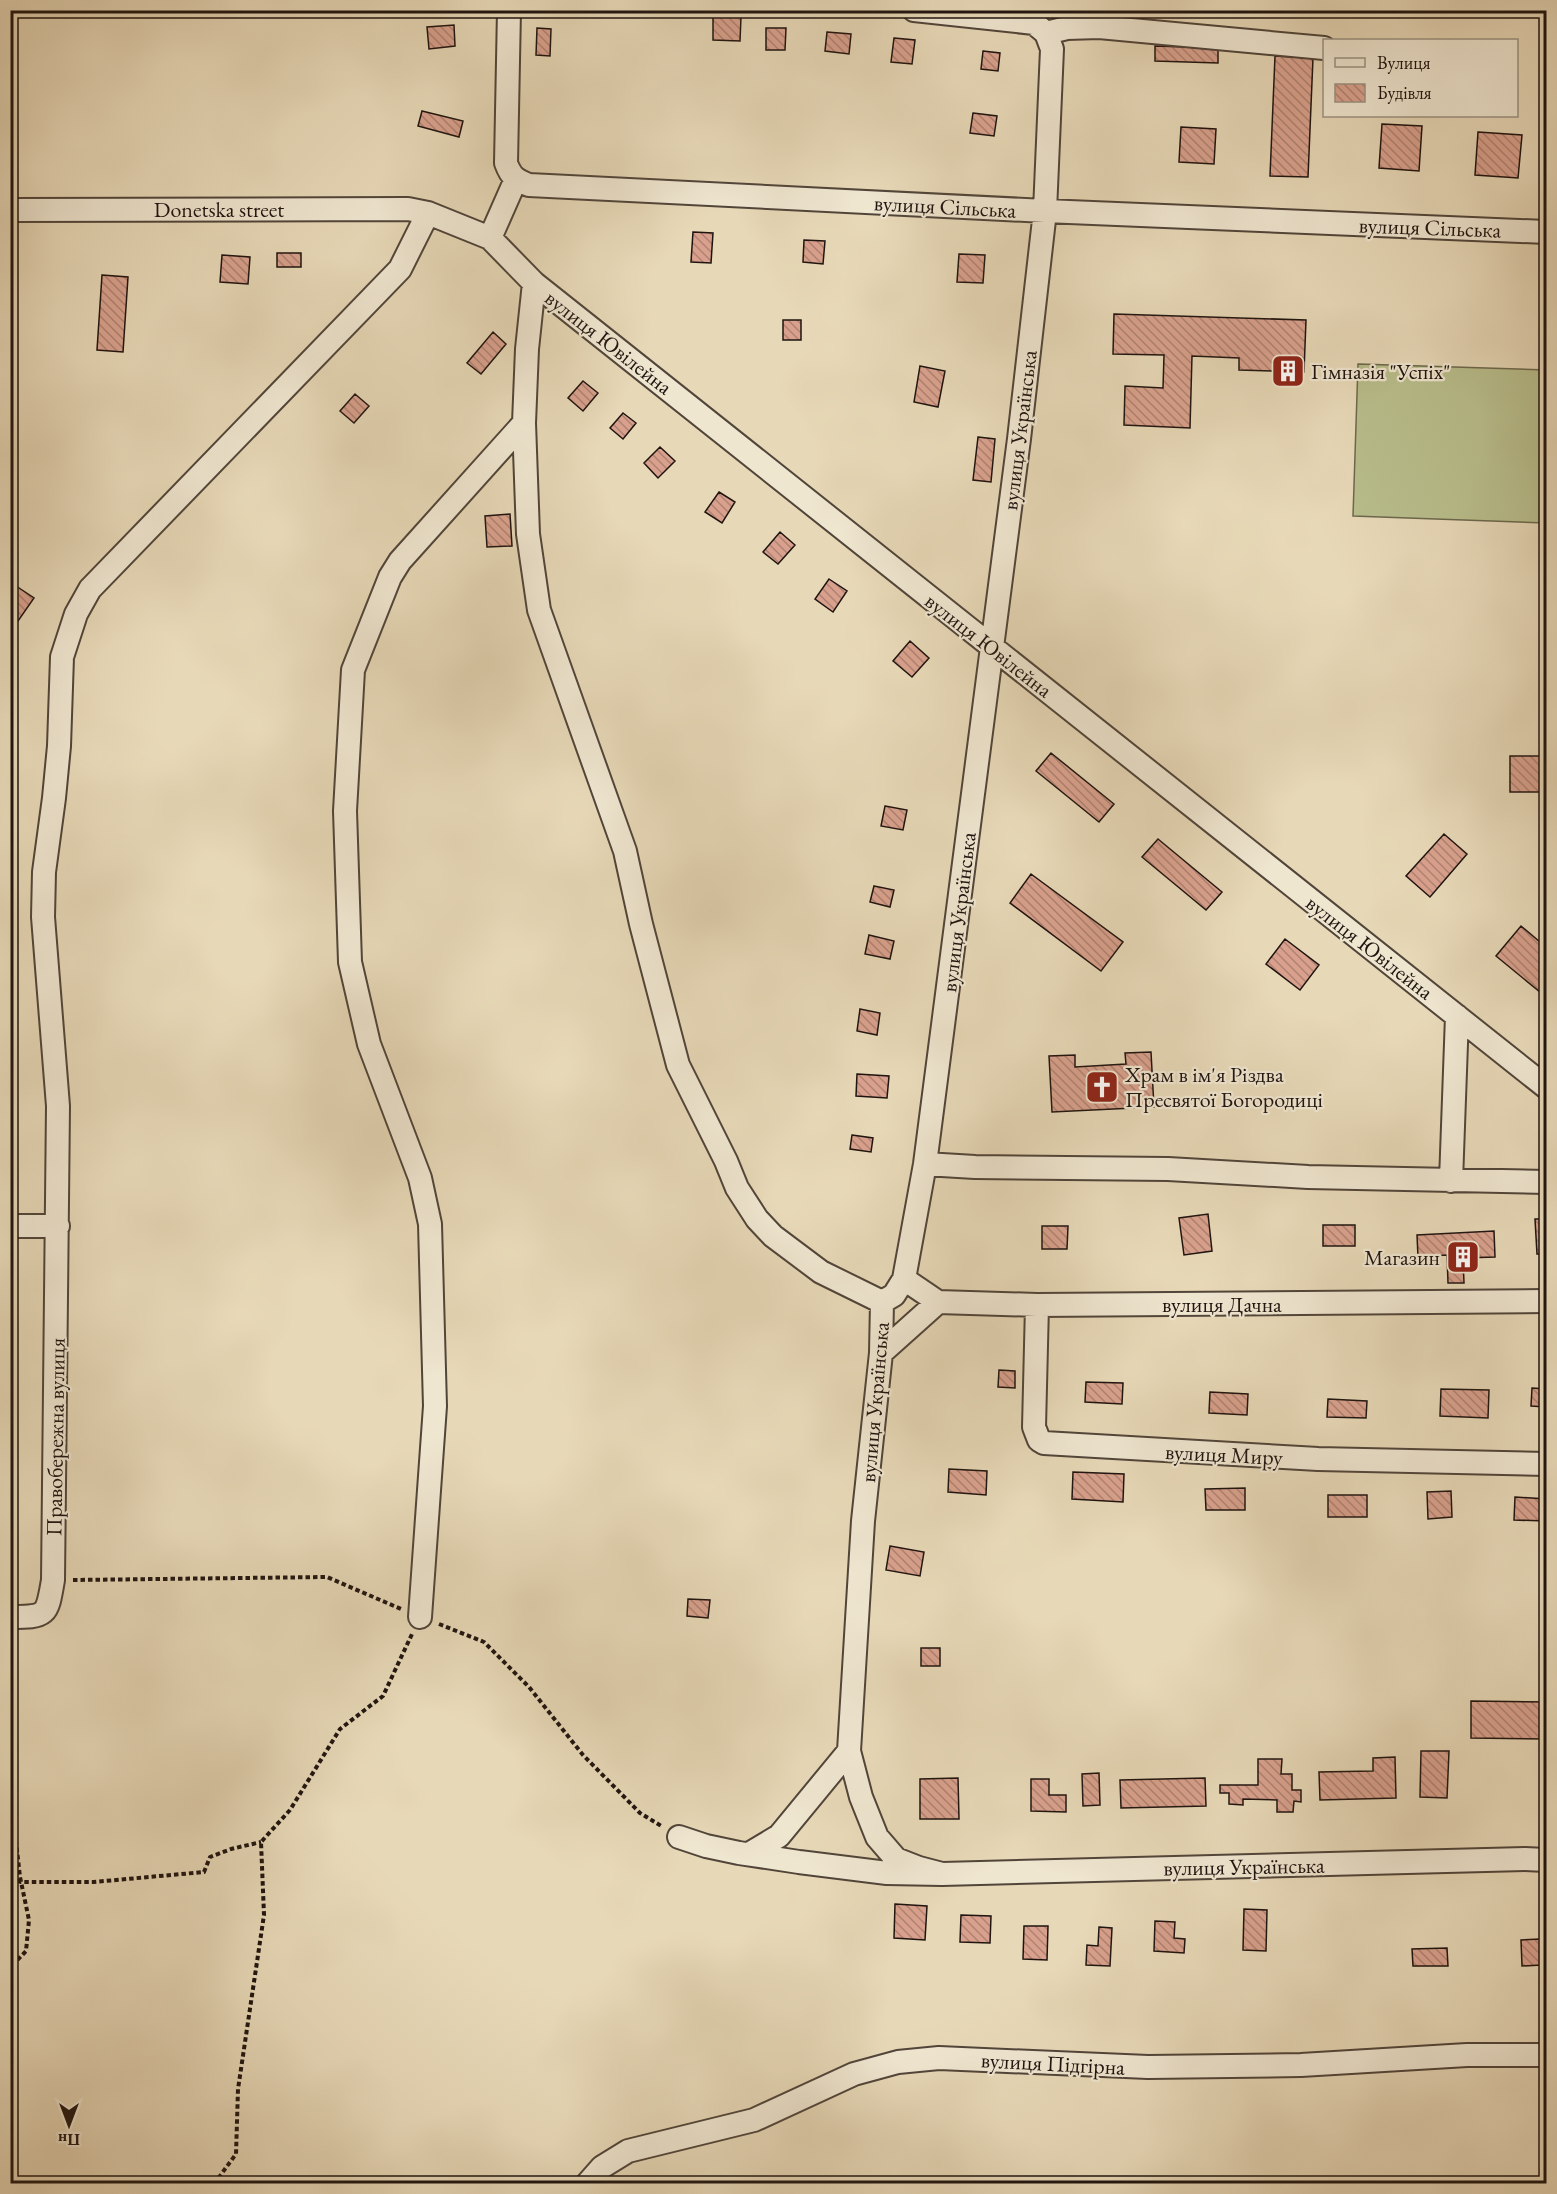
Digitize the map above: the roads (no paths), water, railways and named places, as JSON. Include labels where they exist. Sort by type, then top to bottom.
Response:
[{"type":"street","points":[[490,238],[516,179],[509,173],[507,163],[509,10]]},
{"type":"street","points":[[914,10],[1034,23],[1047,33],[1067,27],[1099,27],[1323,48]]},
{"type":"street","name":"вулиця Українська","points":[[942,1874],[896,1859],[877,1837],[861,1797],[849,1751],[863,1521],[880,1353],[882,1302],[894,1295],[904,1279],[925,1164],[1019,439],[1045,211],[1052,49],[1047,33]]},
{"type":"street","name":"вулиця Сільська","points":[[516,179],[529,184],[548,186],[1045,211],[1546,232]]},
{"type":"street","name":"Donetska street","points":[[10,210],[408,208],[428,213]]},
{"type":"street","name":"вулиця Ювілейна","points":[[428,213],[490,238],[534,283],[1546,1087]]},
{"type":"street","name":"Правобережна вулиця","points":[[10,1617],[38,1617],[44,1612],[50,1600],[53,1580],[58,1106],[43,917],[44,872],[55,787],[62,657],[76,614],[90,589],[400,269],[428,213]]},
{"type":"street","points":[[534,283],[527,350],[524,423],[528,534],[539,610],[625,851],[641,924],[678,1065],[737,1188],[757,1220],[773,1236],[821,1272],[882,1302]]},
{"type":"street","points":[[420,1617],[435,1406],[430,1224],[420,1178],[369,1044],[350,962],[345,811],[353,670],[390,576],[400,561],[524,423]]},
{"type":"street","points":[[1451,1181],[1457,1016]]},
{"type":"street","points":[[925,1164],[975,1167],[1168,1169],[1308,1177],[1546,1182]]},
{"type":"street","points":[[10,1226],[58,1226]]},
{"type":"street","points":[[880,1353],[938,1302],[904,1279]]},
{"type":"street","name":"вулиця Дачна","points":[[938,1302],[1037,1305],[1546,1301]]},
{"type":"street","name":"вулиця Миру","points":[[1037,1305],[1034,1427],[1036,1435],[1044,1443],[1318,1459],[1546,1464]]},
{"type":"street","points":[[749,1854],[779,1836],[849,1751]]},
{"type":"street","points":[[796,1816],[795,1830],[799,1862]]},
{"type":"street","name":"вулиця Українська","points":[[679,1837],[706,1846],[749,1854],[887,1874],[1546,1860]]},
{"type":"street","name":"вулиця Підгірна","points":[[587,2184],[602,2167],[628,2151],[754,2120],[854,2074],[898,2062],[939,2058],[1148,2067],[1301,2065],[1467,2055],[1546,2055]]},
{"type":"place","name":"Гімназія \"Успіх\"","points":[[1288,371]]},
{"type":"place","name":"Храм в ім'я Різдва Пресвятої Богородиці","points":[[1102,1087]]},
{"type":"place","name":"Магазин","points":[[1463,1257]]}]
